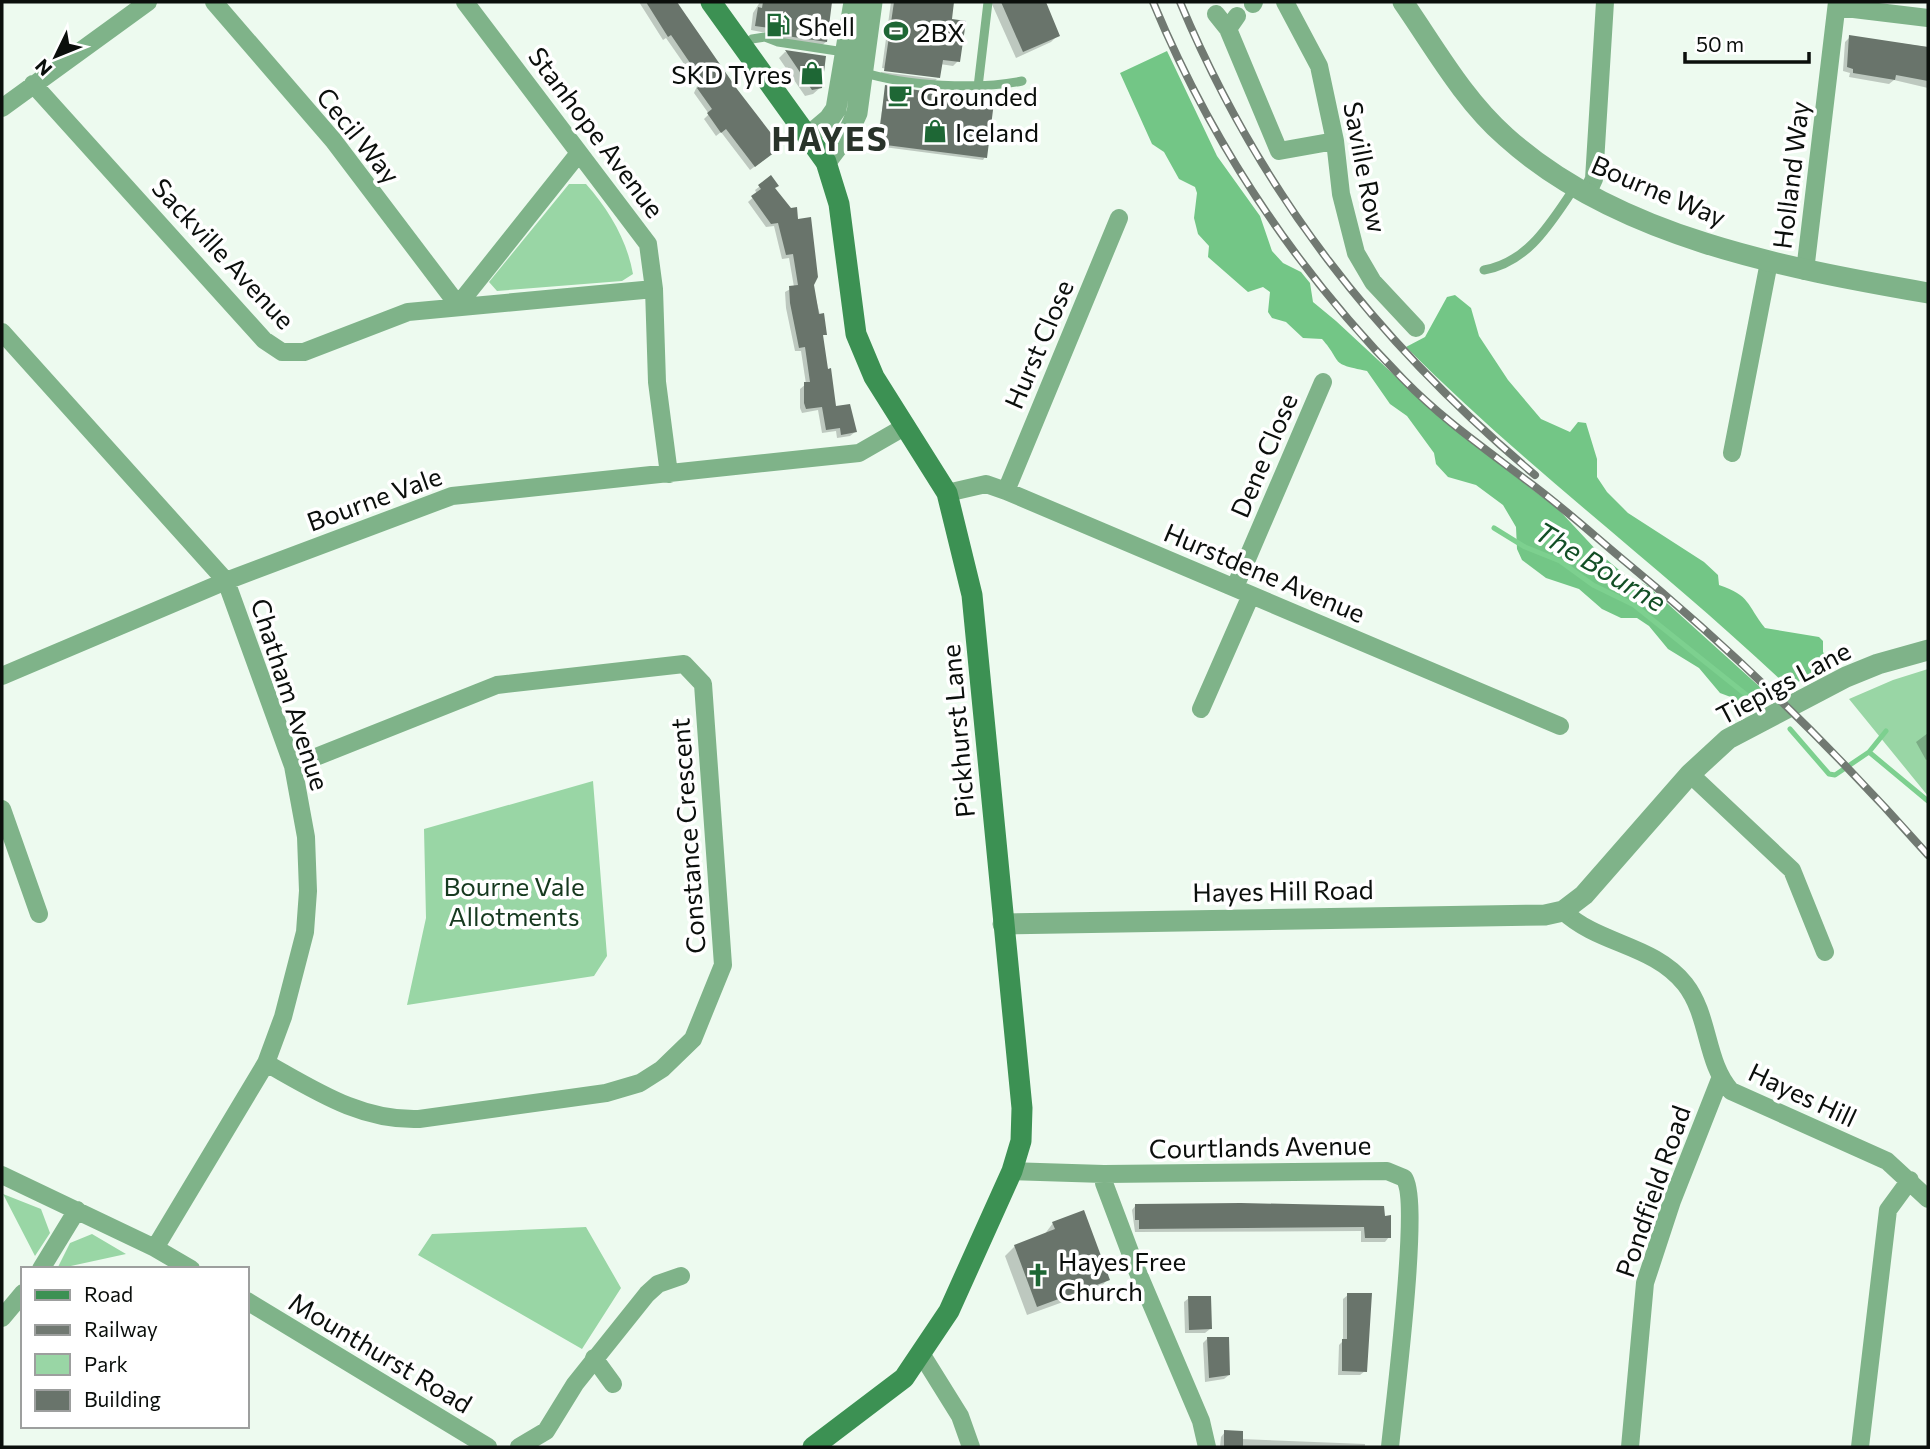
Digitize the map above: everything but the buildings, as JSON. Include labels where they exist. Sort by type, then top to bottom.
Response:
[{"type":"main road","name":"Pickhurst Lane","points":[[720,6],[742,46],[826,162],[839,204],[856,334],[874,377],[947,493],[972,594],[1022,1108],[1021,1141],[1012,1171],[949,1311],[922,1355],[904,1378],[881,1398],[813,1447]]},
{"type":"street","points":[[2,108],[148,2]]},
{"type":"street","name":"Cecil Way","points":[[214,2],[333,140],[458,305]]},
{"type":"street","name":"Stanhope Avenue","points":[[465,2],[648,244],[654,289],[657,382],[669,474]]},
{"type":"street","points":[[809,136],[830,119],[836,109],[854,2]]},
{"type":"street","points":[[826,162],[853,124],[872,2]]},
{"type":"street","name":"Saville Row","points":[[1285,2],[1318,66],[1335,141],[1341,194],[1356,253],[1373,282],[1416,328]]},
{"type":"street","name":"Bourne Way","points":[[1403,2],[1461,87],[1489,120],[1524,152],[1582,189],[1694,238],[1769,262],[1928,293]]},
{"type":"street","points":[[1582,189],[1594,178],[1605,2]]},
{"type":"street","points":[[1837,4],[1928,18]]},
{"type":"street","name":"Holland Way","points":[[1805,271],[1837,4]]},
{"type":"street","points":[[1216,15],[1233,22],[1279,151],[1335,141]]},
{"type":"street","name":"Sackville Avenue","points":[[33,84],[264,340],[282,352],[304,352],[408,312],[458,305],[654,289]]},
{"type":"street","points":[[458,305],[579,153]]},
{"type":"street","name":"Hurst Close","points":[[1006,491],[1119,218]]},
{"type":"street","points":[[1732,453],[1769,262]]},
{"type":"street","name":"Chatham Avenue","points":[[2,332],[226,581],[293,766],[306,837],[308,891],[305,932],[283,1017],[266,1063],[155,1248]]},
{"type":"street","name":"Dene Close","points":[[1201,709],[1323,382]]},
{"type":"street","name":"Bourne Vale","points":[[2,676],[226,581],[452,496],[859,453],[906,426]]},
{"type":"street","name":"Hurstdene Avenue","points":[[947,493],[986,484],[1006,491],[1560,726]]},
{"type":"street","name":"Tiepigs Lane","points":[[1563,911],[1584,895],[1690,774],[1728,739],[1772,714],[1878,664],[1928,650]]},
{"type":"street","name":"Constance Crescent","points":[[266,1063],[353,1110],[393,1120],[419,1119],[606,1093],[640,1083],[662,1069],[693,1039],[723,965],[703,684],[684,664],[497,685],[293,766]]},
{"type":"street","points":[[1690,774],[1792,870],[1825,952]]},
{"type":"street","points":[[2,809],[39,915]]},
{"type":"street","name":"Hayes Hill Road","points":[[1003,924],[1545,915],[1563,911]]},
{"type":"street","name":"Hayes Hill","points":[[1563,911],[1602,938],[1633,946],[1656,959],[1684,983],[1699,1006],[1720,1080],[1731,1091],[1887,1161],[1928,1199]]},
{"type":"street","name":"Pondfield Road","points":[[1630,1447],[1645,1283],[1672,1201],[1720,1080]]},
{"type":"street","name":"Courtlands Avenue","points":[[1012,1171],[1104,1174],[1387,1171],[1404,1178],[1410,1194],[1406,1286],[1390,1447]]},
{"type":"street","points":[[1104,1174],[1104,1183],[1136,1268],[1201,1421],[1207,1447]]},
{"type":"street","points":[[2,1175],[155,1248],[188,1267]]},
{"type":"street","points":[[1860,1447],[1888,1210],[1910,1180]]},
{"type":"street","points":[[42,1267],[77,1210]]},
{"type":"street","points":[[519,1447],[546,1431],[594,1357],[647,1294],[658,1284],[681,1276]]},
{"type":"street","points":[[2,1318],[21,1295]]},
{"type":"street","name":"Mounthurst Road","points":[[248,1302],[488,1447]]},
{"type":"street","points":[[922,1355],[960,1416],[971,1447]]},
{"type":"street","points":[[594,1357],[613,1384]]},
{"type":"lane","points":[[978,87],[988,2]]},
{"type":"lane","points":[[742,46],[752,39],[765,37],[778,42],[847,52],[863,73],[978,87],[1022,81]]},
{"type":"lane","points":[[1484,270],[1499,268],[1520,256],[1582,189]]},
{"type":"green space","points":[[1167,51],[1217,156],[1260,216],[1272,251],[1283,263],[1301,272],[1310,283],[1313,302],[1446,423],[1558,509],[1600,554],[1625,575],[1648,586],[1770,696],[1749,712],[1736,699],[1720,693],[1699,668],[1668,649],[1649,626],[1637,618],[1621,618],[1602,609],[1579,589],[1546,578],[1522,560],[1517,549],[1516,527],[1503,505],[1476,485],[1448,477],[1436,464],[1434,453],[1407,416],[1390,404],[1367,371],[1341,364],[1322,339],[1303,338],[1286,322],[1272,318],[1268,312],[1270,292],[1263,287],[1248,292],[1208,257],[1209,246],[1198,234],[1194,218],[1197,193],[1195,187],[1179,179],[1164,152],[1152,144],[1120,73]]},
{"type":"green space","points":[[569,184],[586,184],[602,204],[622,237],[633,274],[622,281],[497,291],[489,282]]},
{"type":"green space","points":[[1455,295],[1471,308],[1479,336],[1508,380],[1541,419],[1570,432],[1578,422],[1586,423],[1597,459],[1597,477],[1607,492],[1628,513],[1704,562],[1718,575],[1719,585],[1743,597],[1765,628],[1819,637],[1823,641],[1823,652],[1834,668],[1787,686],[1499,435],[1406,347],[1425,337],[1447,297]]},
{"type":"green space","points":[[1928,669],[1928,796],[1849,699],[1893,680]]},
{"type":"green space","name":"Bourne Vale Allotments","points":[[593,781],[607,956],[594,976],[407,1005],[426,918],[424,829]]},
{"type":"green space","points":[[3,1194],[41,1209],[50,1233],[35,1256]]},
{"type":"green space","points":[[586,1227],[621,1288],[582,1349],[418,1255],[432,1234]]},
{"type":"green space","points":[[92,1234],[126,1254],[58,1267],[70,1243]]},
{"type":"waterway","name":"The Bourne","points":[[1494,528],[1525,547],[1560,561],[1593,585],[1634,605],[1749,697]]},
{"type":"waterway","name":"The Bourne","points":[[1790,729],[1829,774],[1835,775],[1869,752],[1886,731]]},
{"type":"waterway","points":[[1869,752],[1928,801]]},
{"type":"railway","points":[[1153,2],[1202,106],[1260,203],[1293,249],[1365,338],[1433,407],[1562,508],[1742,664],[1856,776],[1928,855]]},
{"type":"railway","points":[[1180,2],[1212,72],[1247,138],[1286,201],[1328,260],[1374,317],[1424,372],[1535,475]]},
{"type":"place","name":"Shell","points":[[778,25]]},
{"type":"place","name":"2BX","points":[[896,31]]},
{"type":"place","name":"SKD Tyres","points":[[812,73]]},
{"type":"place","name":"Grounded","points":[[900,95]]},
{"type":"place","name":"Iceland","points":[[935,131]]},
{"type":"place","name":"Hayes Free Church","points":[[1038,1275]]},
{"type":"district","name":"HAYES","points":[[830,137]]}]
